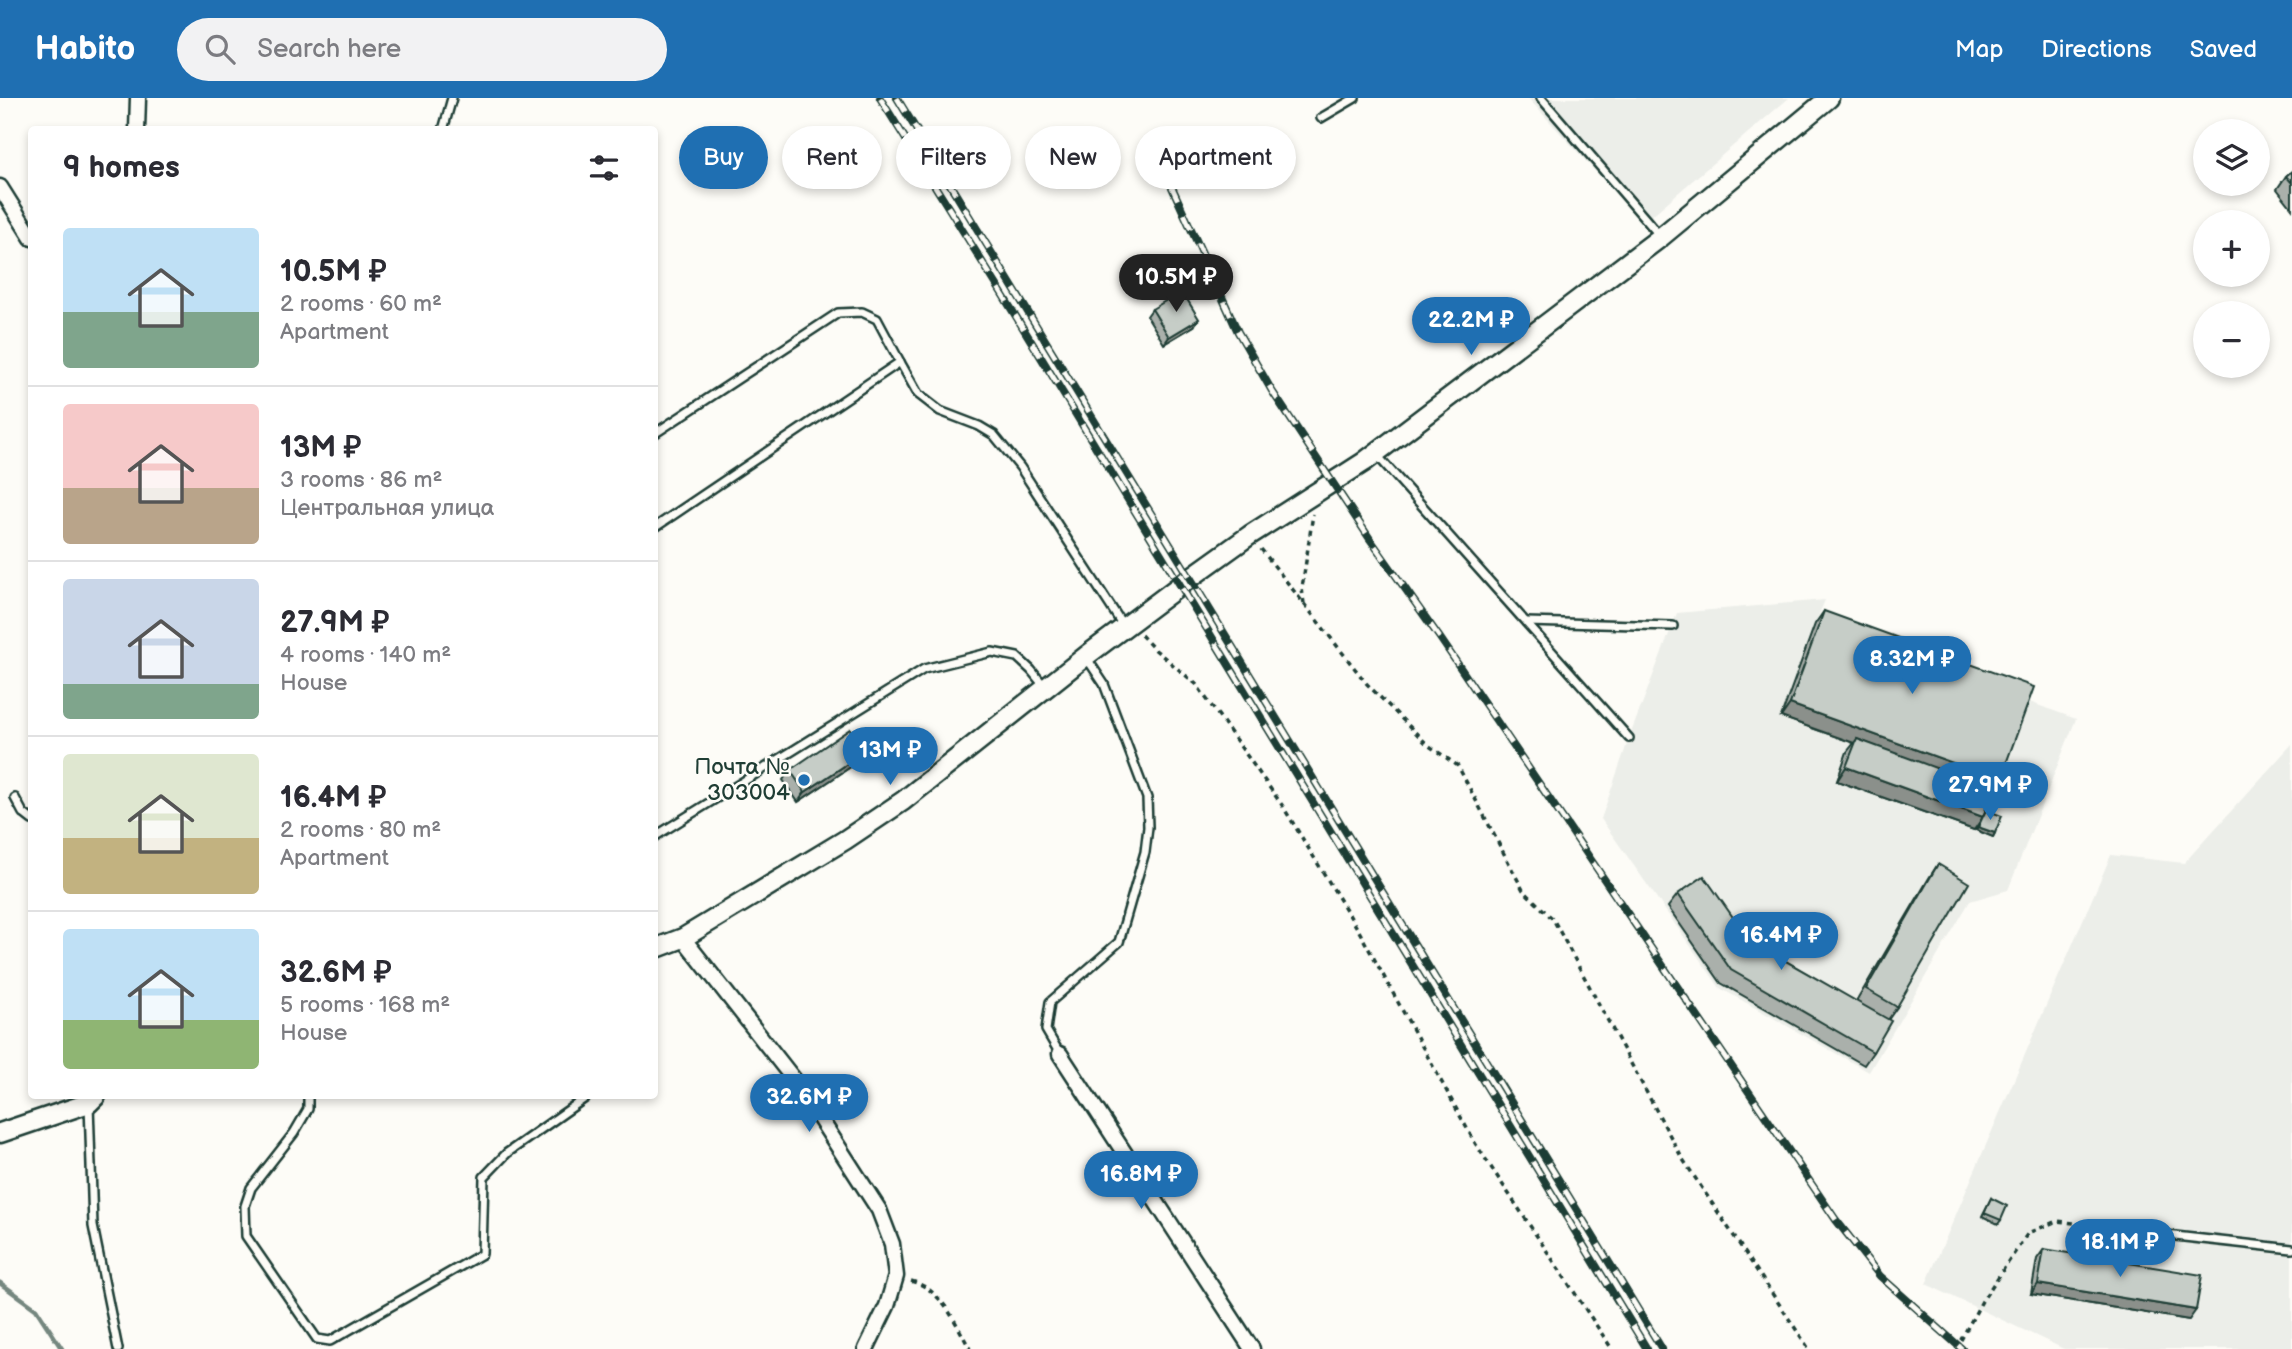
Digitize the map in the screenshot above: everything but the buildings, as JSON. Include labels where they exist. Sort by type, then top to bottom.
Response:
[{"type":"street","points":[[138,98],[138,126]]},
{"type":"street","points":[[658,947],[682,938],[845,840],[903,801],[1127,625],[1250,534],[1375,453],[1661,237],[1829,98]]},
{"type":"street","points":[[0,187],[28,231]]},
{"type":"street","points":[[682,938],[799,1086],[879,1210],[892,1244],[896,1276],[887,1306],[866,1349]]},
{"type":"street","points":[[1060,1054],[1252,1349]]},
{"type":"street","points":[[0,1133],[92,1099]]},
{"type":"lane","points":[[444,126],[452,98]]},
{"type":"lane","points":[[1321,118],[1355,98]]},
{"type":"lane","points":[[1541,98],[1661,237]]},
{"type":"lane","points":[[658,431],[838,313],[862,312],[877,319],[918,394],[940,411],[979,426],[994,435],[1020,467],[1127,625]]},
{"type":"lane","points":[[658,525],[900,362]]},
{"type":"lane","points":[[1375,453],[1629,738]]},
{"type":"lane","points":[[1526,622],[1673,626]]},
{"type":"lane","points":[[658,835],[924,669],[992,652],[1017,657],[1046,688]]},
{"type":"lane","points":[[1060,1054],[1046,1030],[1050,1002],[1119,942],[1145,852],[1149,827],[1147,797],[1104,684],[1086,656]]},
{"type":"lane","points":[[15,798],[28,817]]},
{"type":"lane","points":[[92,1099],[93,1226],[118,1349]]},
{"type":"lane","points":[[308,1099],[308,1109],[294,1133],[251,1188],[246,1206],[246,1236],[317,1339],[330,1342],[482,1254],[484,1177],[507,1153],[584,1099]]},
{"type":"lane","points":[[2130,1231],[2292,1249]]},
{"type":"path","points":[[1304,605],[1302,588],[1317,492]]},
{"type":"path","points":[[1250,534],[1367,684],[1428,745],[1458,766],[1523,890],[1553,919],[1682,1158],[1809,1349]]},
{"type":"path","points":[[1127,625],[1196,684],[1282,805],[1359,931],[1475,1143],[1612,1349]]},
{"type":"path","points":[[1956,1349],[1982,1301],[2028,1233],[2056,1221],[2130,1231]]},
{"type":"path","points":[[896,1276],[917,1282],[943,1302],[970,1349]]},
{"type":"shaded area","points":[[1528,98],[1789,98],[1643,223]]},
{"type":"shaded area","points":[[1825,600],[1815,624],[2076,719],[2008,890],[1970,901],[1869,1072],[1720,988],[1601,819],[1677,613]]},
{"type":"shaded area","points":[[2292,744],[2292,1349],[2064,1349],[1926,1284],[2111,855],[2184,863]]},
{"type":"waterway","points":[[0,1283],[36,1309],[62,1349]]},
{"type":"railway","points":[[880,98],[1647,1349]]},
{"type":"railway","points":[[897,98],[1662,1349]]},
{"type":"railway","points":[[1173,189],[1238,332],[1272,391],[1370,539],[1836,1220],[1880,1276],[1962,1349]]},
{"type":"place","name":"Почта № 303004","points":[[804,780]]}]
